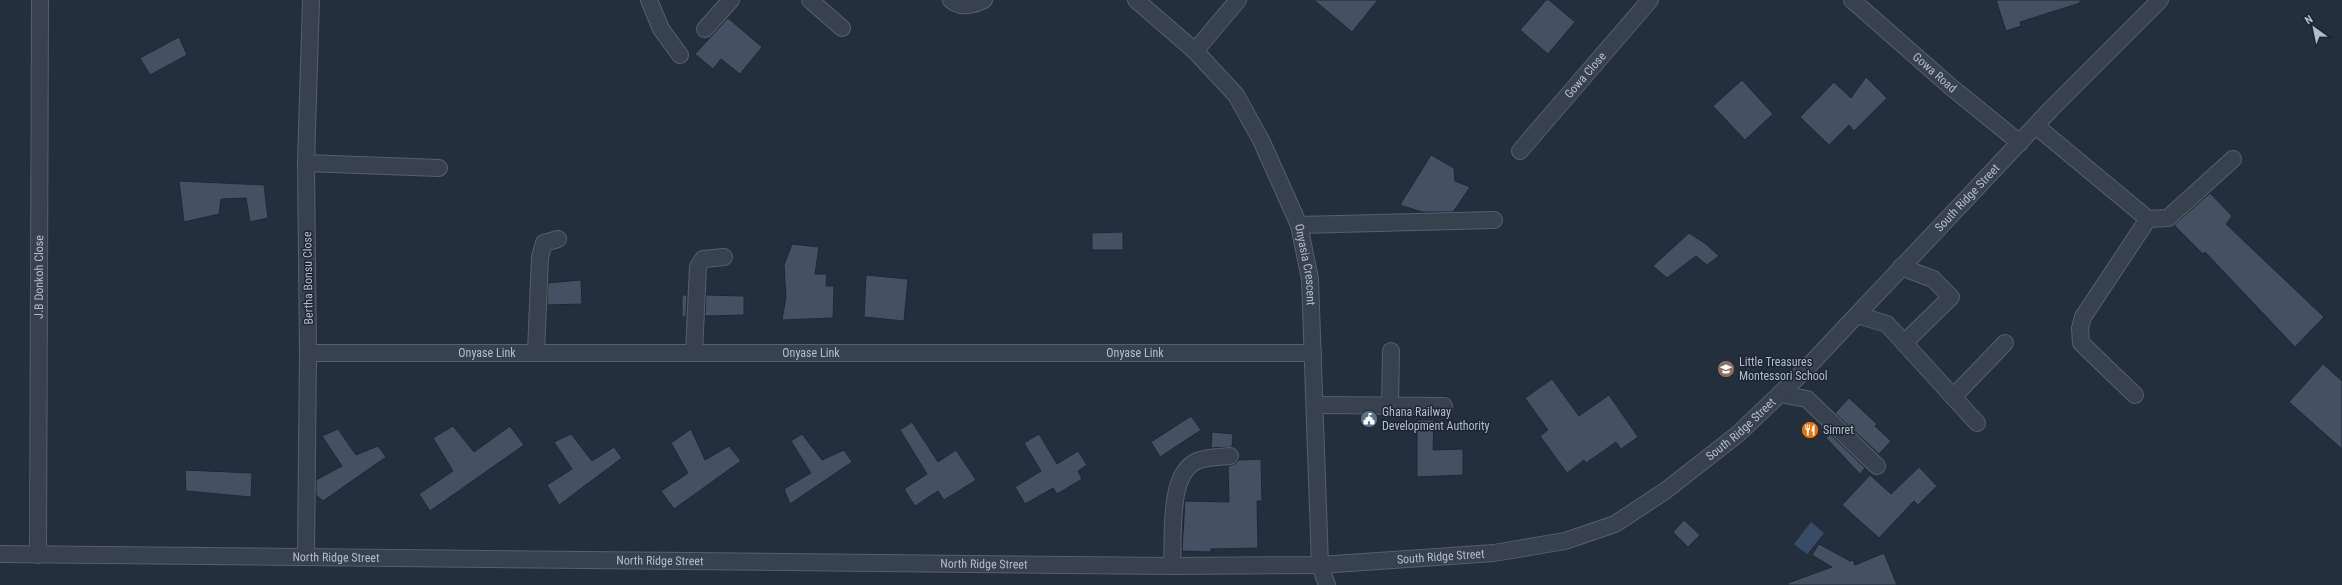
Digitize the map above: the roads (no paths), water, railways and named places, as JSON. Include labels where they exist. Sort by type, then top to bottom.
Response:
[{"type":"street","name":"J.B Donkoh Close","points":[[38,555],[40,0]]},
{"type":"street","name":"Bertha Bonsu Close","points":[[306,556],[308,353],[306,163],[311,0]]},
{"type":"street","points":[[650,0],[661,29],[680,55]]},
{"type":"street","points":[[705,29],[731,0]]},
{"type":"street","points":[[810,0],[842,28]]},
{"type":"street","points":[[950,0],[960,6],[974,4],[984,0]]},
{"type":"street","name":"Onyasia Crescent","points":[[1136,0],[1195,51],[1236,95],[1282,183],[1299,224],[1310,279],[1320,565],[1327,585]]},
{"type":"street","points":[[1195,51],[1238,0]]},
{"type":"street","name":"Gowa Close","points":[[1520,151],[1650,0]]},
{"type":"street","name":"Gowa Road","points":[[1852,0],[1951,87],[2020,143]]},
{"type":"street","name":"South Ridge Street","points":[[1320,565],[1494,553],[1565,541],[1614,524],[1665,491],[1732,438],[1780,394],[2036,126],[2160,0]]},
{"type":"street","points":[[2036,126],[2148,220],[2168,218],[2233,159]]},
{"type":"street","points":[[306,163],[440,168]]},
{"type":"street","points":[[1299,224],[1494,220]]},
{"type":"street","points":[[2135,395],[2081,343],[2080,328],[2083,317],[2148,220]]},
{"type":"street","points":[[536,352],[540,257],[544,243],[558,239]]},
{"type":"street","points":[[694,352],[698,266],[703,259],[724,257]]},
{"type":"street","points":[[1901,267],[1933,279],[1951,297],[1904,343]]},
{"type":"street","points":[[1857,315],[1887,324],[1977,422]]},
{"type":"street","points":[[1953,397],[2005,343]]},
{"type":"street","points":[[1390,406],[1391,351]]},
{"type":"street","name":"Onyase Link","points":[[308,353],[1313,353]]},
{"type":"street","points":[[1780,394],[1807,399],[1877,466]]},
{"type":"street","points":[[1315,405],[1444,406]]},
{"type":"street","points":[[1172,566],[1175,495],[1182,473],[1197,460],[1230,456]]},
{"type":"street","name":"North Ridge Street","points":[[0,554],[306,556],[758,564],[1172,566],[1320,565]]},
{"type":"water","points":[[1811,522],[1824,533],[1807,554],[1794,544]]},
{"type":"place","name":"Little Treasures Montessori School","points":[[1726,369]]},
{"type":"place","name":"Ghana Railway Development Authority","points":[[1369,419]]},
{"type":"place","name":"Simret","points":[[1810,430]]}]
